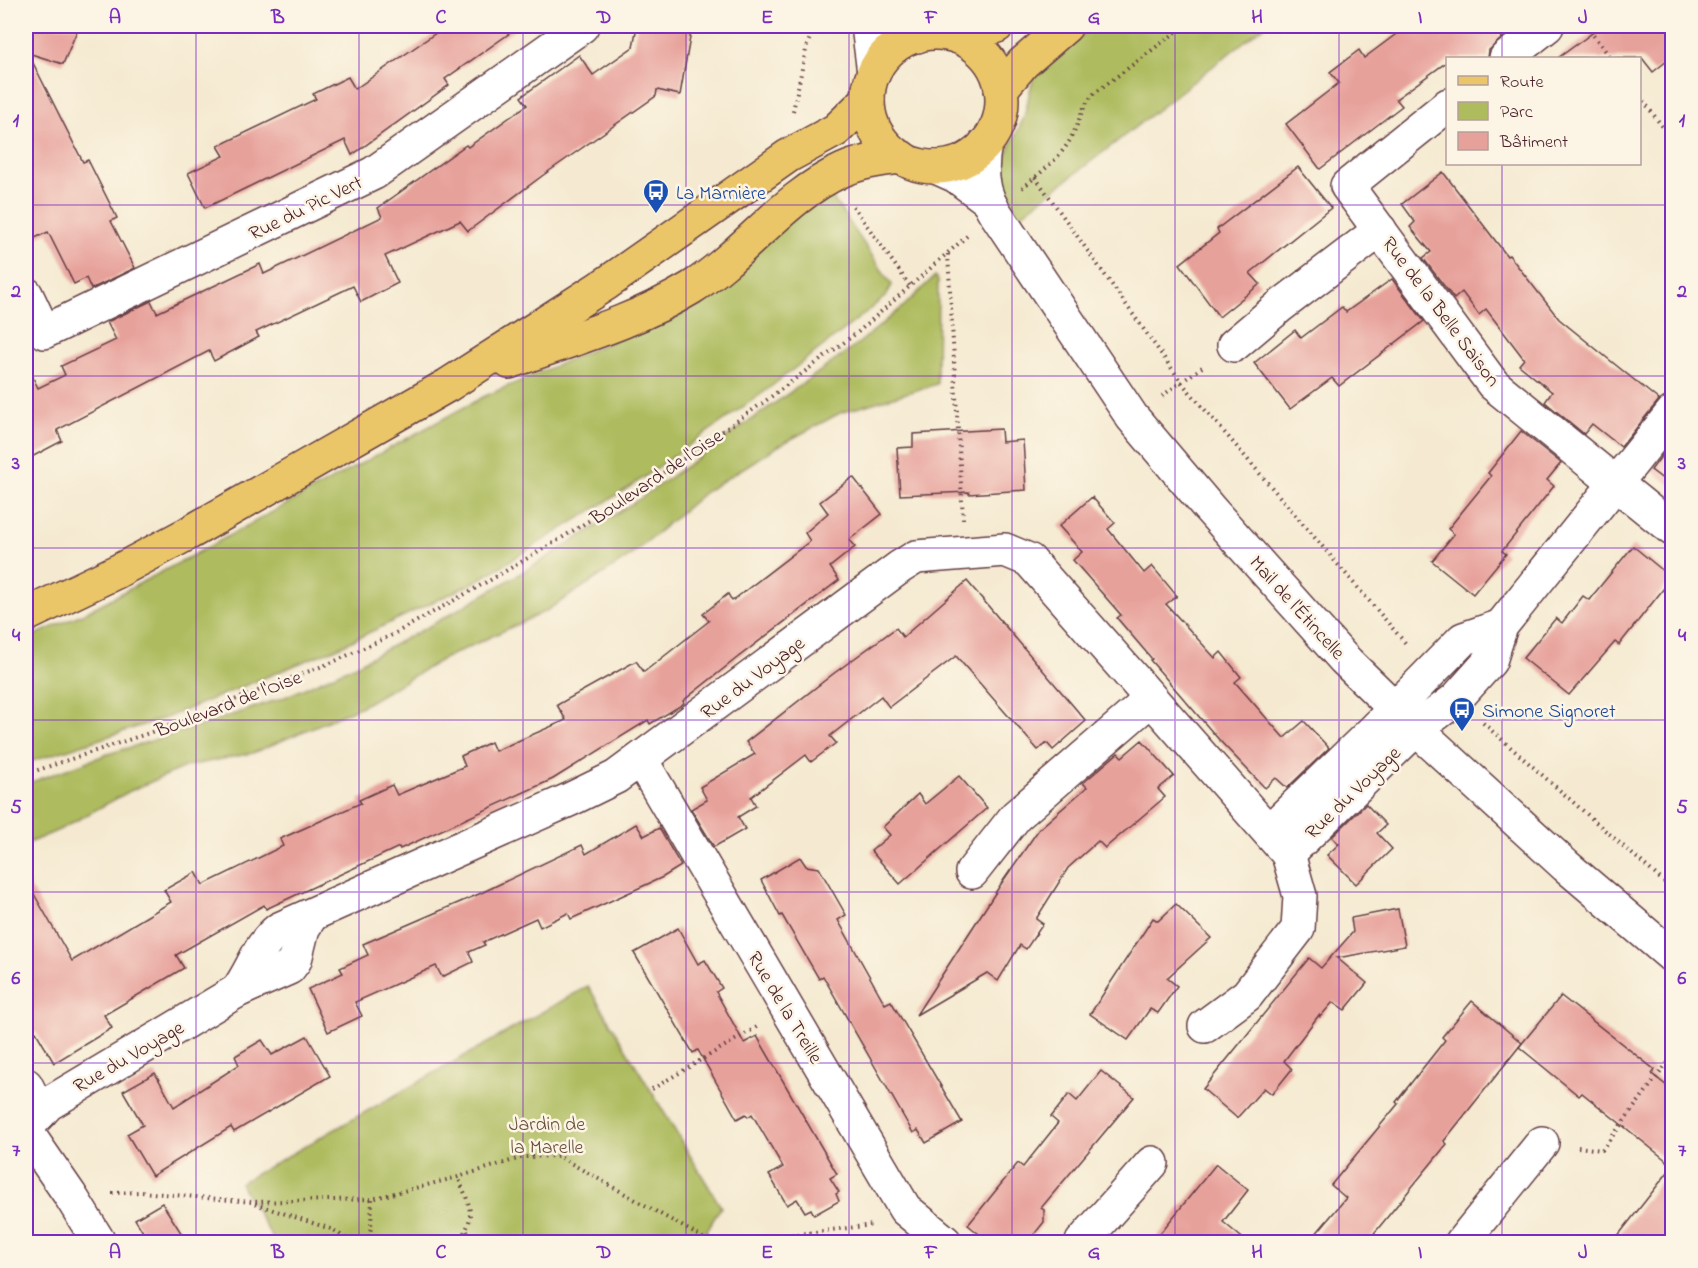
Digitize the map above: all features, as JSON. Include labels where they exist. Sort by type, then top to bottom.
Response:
[{"type":"main road","points":[[26,615],[118,571],[189,533],[448,385],[607,283],[788,156],[836,130],[871,86],[889,51],[904,40],[903,31],[966,36],[997,26]]},
{"type":"main road","points":[[1001,89],[1023,63],[1066,26]]},
{"type":"main road","points":[[871,86],[873,126],[890,148],[901,157],[918,165],[936,167],[963,161],[975,154],[994,133],[1000,119],[1001,89],[998,75],[981,51],[970,42],[956,36]]},
{"type":"main road","points":[[448,385],[609,326],[662,303],[691,288],[713,272],[796,200],[832,175],[875,160],[901,157]]},
{"type":"street","name":"Rue du Pic Vert","points":[[26,294],[45,332],[66,322],[374,173],[582,26]]},
{"type":"street","points":[[868,26],[871,86]]},
{"type":"street","points":[[1507,57],[1547,26]]},
{"type":"street","name":"Rue de la Belle Saison","points":[[1446,107],[1347,186],[1493,384],[1672,530]]},
{"type":"street","name":"Mail de l'Étincelle","points":[[985,144],[982,168],[991,206]]},
{"type":"street","name":"Mail de l'Étincelle","points":[[936,167],[956,176],[991,206],[1132,417],[1209,508],[1344,659],[1405,719],[1566,866],[1672,956]]},
{"type":"street","name":"Rue de la Belle Saison","points":[[1234,345],[1278,307],[1380,230]]},
{"type":"street","points":[[1405,719],[1456,699],[1490,661],[1501,626],[1672,413]]},
{"type":"street","name":"Rue du Voyage","points":[[29,1114],[237,991],[248,976],[261,948],[269,937],[294,921],[311,916],[327,906],[572,799],[616,777],[916,557],[1005,550],[1029,560],[1278,843],[1300,896],[1298,929],[1247,995],[1205,1026]]},
{"type":"street","points":[[1405,719],[1430,672],[1463,639],[1501,626]]},
{"type":"street","points":[[972,872],[1016,816],[1151,699]]},
{"type":"street","name":"Rue du Voyage","points":[[1278,843],[1405,719]]},
{"type":"street","name":"Rue de la Treille","points":[[641,760],[905,1209],[945,1242]]},
{"type":"street","points":[[29,1114],[70,1196],[99,1242]]},
{"type":"street","points":[[1462,1242],[1542,1143]]},
{"type":"street","points":[[1082,1242],[1152,1163]]},
{"type":"path","points":[[794,117],[793,108],[797,89],[815,26]]},
{"type":"path","name":"Boulevard de l'Oise","points":[[26,774],[149,733],[333,662],[392,635],[472,591],[640,489],[851,338],[948,253],[991,206],[1035,177],[1060,154],[1086,101],[1184,26]]},
{"type":"path","points":[[1586,26],[1610,57]]},
{"type":"path","points":[[1641,97],[1672,140]]},
{"type":"path","points":[[1035,177],[1182,383],[1430,672]]},
{"type":"path","points":[[948,253],[965,553]]},
{"type":"path","points":[[1132,417],[1234,345]]},
{"type":"path","points":[[1456,699],[1672,889]]},
{"type":"path","points":[[652,1089],[788,1010]]},
{"type":"path","points":[[1542,1143],[1602,1149],[1672,1057]]},
{"type":"path","points":[[70,1196],[141,1192],[252,1202],[372,1199],[524,1157],[558,1156],[704,1238],[731,1242],[882,1224],[905,1209]]},
{"type":"path","points":[[458,1177],[470,1217],[467,1231],[471,1242]]},
{"type":"path","points":[[367,1242],[371,1228],[372,1199]]},
{"type":"path","points":[[252,1202],[334,1230],[350,1242]]},
{"type":"path","points":[[456,1242],[467,1231]]},
{"type":"path","points":[[691,1242],[704,1238]]},
{"type":"green space","points":[[1094,26],[1264,26],[1018,217],[1001,167],[1024,117],[1034,74]]},
{"type":"green space","points":[[830,194],[892,285],[886,296],[764,392],[630,487],[477,581],[337,648],[168,717],[26,763],[26,639],[84,613],[483,397],[619,338]]},
{"type":"green space","points":[[935,276],[938,281],[937,384],[840,413],[780,445],[705,492],[629,557],[546,611],[441,660],[362,706],[253,753],[187,766],[130,791],[59,830],[26,844],[26,784],[108,754],[285,697],[358,664],[433,624],[540,562],[638,500],[854,347],[905,305]]},
{"type":"green space","name":"Jardin de la Marelle","points":[[588,986],[721,1207],[700,1242],[275,1242],[240,1183]]},
{"type":"building","points":[[26,26],[79,26],[63,64],[28,53],[83,162],[88,160],[117,218],[111,221],[135,268],[91,289],[86,278],[74,284],[48,232],[26,242]]},
{"type":"building","points":[[446,26],[520,26],[445,79],[449,85],[352,155],[345,140],[205,208],[188,173],[224,156],[218,146],[316,99],[313,94],[348,77],[355,89]]},
{"type":"building","points":[[637,26],[692,26],[680,95],[657,90],[656,96],[468,231],[460,221],[385,256],[398,283],[361,302],[353,286],[256,332],[259,337],[214,361],[209,351],[57,430],[62,441],[26,460],[26,363],[38,388],[65,375],[61,366],[116,340],[107,322],[151,301],[157,313],[260,264],[264,274],[382,217],[378,208],[527,105],[521,97],[579,55],[593,75],[633,47]]},
{"type":"building","points":[[1407,26],[1492,26],[1502,38],[1489,50],[1488,57],[1446,57],[1446,62],[1396,99],[1402,106],[1320,169],[1286,124],[1339,83],[1330,72],[1359,50],[1364,58]]},
{"type":"building","points":[[1602,26],[1672,26],[1672,57],[1653,72],[1641,57],[1559,57]]},
{"type":"building","points":[[1298,167],[1331,208],[1250,273],[1260,284],[1219,317],[1180,264],[1219,233],[1217,229]]},
{"type":"building","points":[[1443,172],[1559,319],[1659,400],[1621,447],[1592,424],[1584,434],[1545,402],[1552,392],[1519,365],[1524,359],[1486,309],[1479,315],[1462,292],[1454,299],[1423,258],[1431,252],[1410,227],[1415,222],[1402,204]]},
{"type":"building","points":[[1392,279],[1424,321],[1339,386],[1332,378],[1290,409],[1254,363],[1295,330],[1301,338],[1342,307],[1346,312]]},
{"type":"building","points":[[1001,429],[1002,442],[1023,440],[1026,490],[900,495],[897,448],[913,447],[913,434]]},
{"type":"building","points":[[1521,431],[1561,463],[1547,480],[1554,486],[1502,551],[1506,554],[1473,594],[1432,561],[1454,534],[1448,529],[1491,476],[1488,473]]},
{"type":"building","points":[[1672,442],[1672,486],[1651,470]]},
{"type":"building","points":[[853,477],[882,514],[849,540],[855,547],[830,567],[839,580],[737,658],[683,701],[684,703],[680,706],[650,724],[648,720],[553,779],[266,909],[264,905],[176,955],[184,968],[104,1015],[112,1028],[54,1063],[36,1032],[26,1038],[26,880],[72,961],[171,902],[164,890],[196,872],[203,885],[283,846],[280,839],[361,803],[359,800],[392,785],[397,795],[465,766],[461,756],[491,742],[495,751],[566,720],[557,705],[636,661],[644,672],[709,621],[703,614],[728,594],[732,601],[810,541],[805,533],[828,513],[820,502]]},
{"type":"building","points":[[1092,497],[1115,523],[1108,529],[1144,573],[1152,566],[1177,596],[1166,604],[1215,658],[1221,652],[1241,677],[1235,682],[1284,738],[1304,721],[1329,748],[1287,788],[1276,778],[1265,788],[1221,742],[1150,660],[1152,659],[1117,618],[1121,615],[1073,560],[1082,552],[1059,526]]},
{"type":"building","points":[[1633,546],[1672,578],[1619,645],[1615,642],[1569,695],[1523,658],[1556,618],[1562,623],[1583,596],[1589,600]]},
{"type":"building","points":[[967,581],[1086,721],[1053,750],[1047,743],[1038,750],[956,656],[889,707],[881,696],[830,736],[836,743],[811,762],[806,755],[751,797],[756,806],[738,817],[745,829],[714,847],[691,809],[707,800],[700,787],[755,754],[746,742],[833,674],[896,628],[903,637]]},
{"type":"building","points":[[1142,740],[1174,776],[1158,789],[1165,797],[1105,848],[1098,841],[1068,868],[1036,919],[1043,924],[1026,949],[1020,945],[998,981],[987,973],[916,1015],[1039,829],[1087,787],[1083,783],[1118,753],[1122,757]]},
{"type":"building","points":[[959,776],[987,808],[900,884],[871,851],[890,835],[883,827],[918,794],[925,804]]},
{"type":"building","points":[[1366,804],[1386,825],[1377,833],[1392,849],[1356,884],[1327,855],[1339,844],[1332,837]]},
{"type":"building","points":[[636,824],[644,836],[659,828],[681,866],[663,877],[571,919],[568,913],[540,927],[536,918],[483,942],[485,945],[469,952],[473,962],[442,977],[436,966],[355,1002],[362,1016],[328,1032],[308,989],[343,973],[340,968],[368,955],[363,944],[479,894],[582,845],[586,854]]},
{"type":"building","points":[[800,857],[806,866],[819,868],[846,915],[838,920],[885,1004],[891,1001],[962,1122],[926,1143],[918,1130],[913,1133],[823,976],[819,979],[782,915],[780,916],[761,880]]},
{"type":"building","points":[[1176,904],[1211,938],[1167,978],[1177,986],[1158,1013],[1150,1009],[1128,1040],[1090,1014],[1153,918],[1158,921]]},
{"type":"building","points":[[1398,909],[1405,946],[1337,958],[1367,983],[1345,1010],[1333,1002],[1320,1017],[1319,1015],[1284,1061],[1292,1069],[1272,1094],[1264,1088],[1237,1118],[1203,1089],[1309,958],[1321,968],[1353,932],[1351,918]]},
{"type":"building","points":[[678,928],[698,964],[705,960],[722,988],[716,992],[744,1043],[757,1036],[837,1174],[830,1178],[839,1192],[836,1194],[839,1201],[814,1215],[811,1209],[805,1212],[797,1199],[787,1205],[769,1175],[783,1167],[752,1114],[748,1117],[746,1114],[737,1119],[698,1050],[693,1053],[634,953]]},
{"type":"building","points":[[1561,996],[1655,1070],[1652,1074],[1672,1090],[1672,1165],[1582,1093],[1579,1096],[1519,1047]]},
{"type":"building","points":[[1472,1001],[1522,1043],[1444,1141],[1447,1144],[1367,1242],[1309,1242],[1346,1198],[1331,1185],[1398,1104],[1396,1102],[1445,1040],[1442,1037]]},
{"type":"building","points":[[307,1036],[330,1076],[234,1132],[231,1127],[152,1176],[127,1134],[143,1125],[123,1091],[155,1073],[174,1107],[239,1065],[235,1056],[262,1040],[272,1055]]},
{"type":"building","points":[[1101,1071],[1134,1097],[1041,1208],[1044,1210],[1044,1222],[1028,1242],[989,1242],[968,1225],[1018,1163],[1023,1167],[1058,1123],[1051,1117],[1069,1094],[1077,1101]]},
{"type":"building","points":[[1216,1164],[1248,1190],[1223,1222],[1247,1242],[1153,1242]]},
{"type":"building","points":[[1672,1167],[1672,1242],[1613,1242]]},
{"type":"building","points":[[162,1203],[187,1242],[149,1242],[135,1219]]},
{"type":"place","name":"La Marnière","points":[[656,215]]},
{"type":"place","name":"Simone Signoret","points":[[1462,733]]}]
